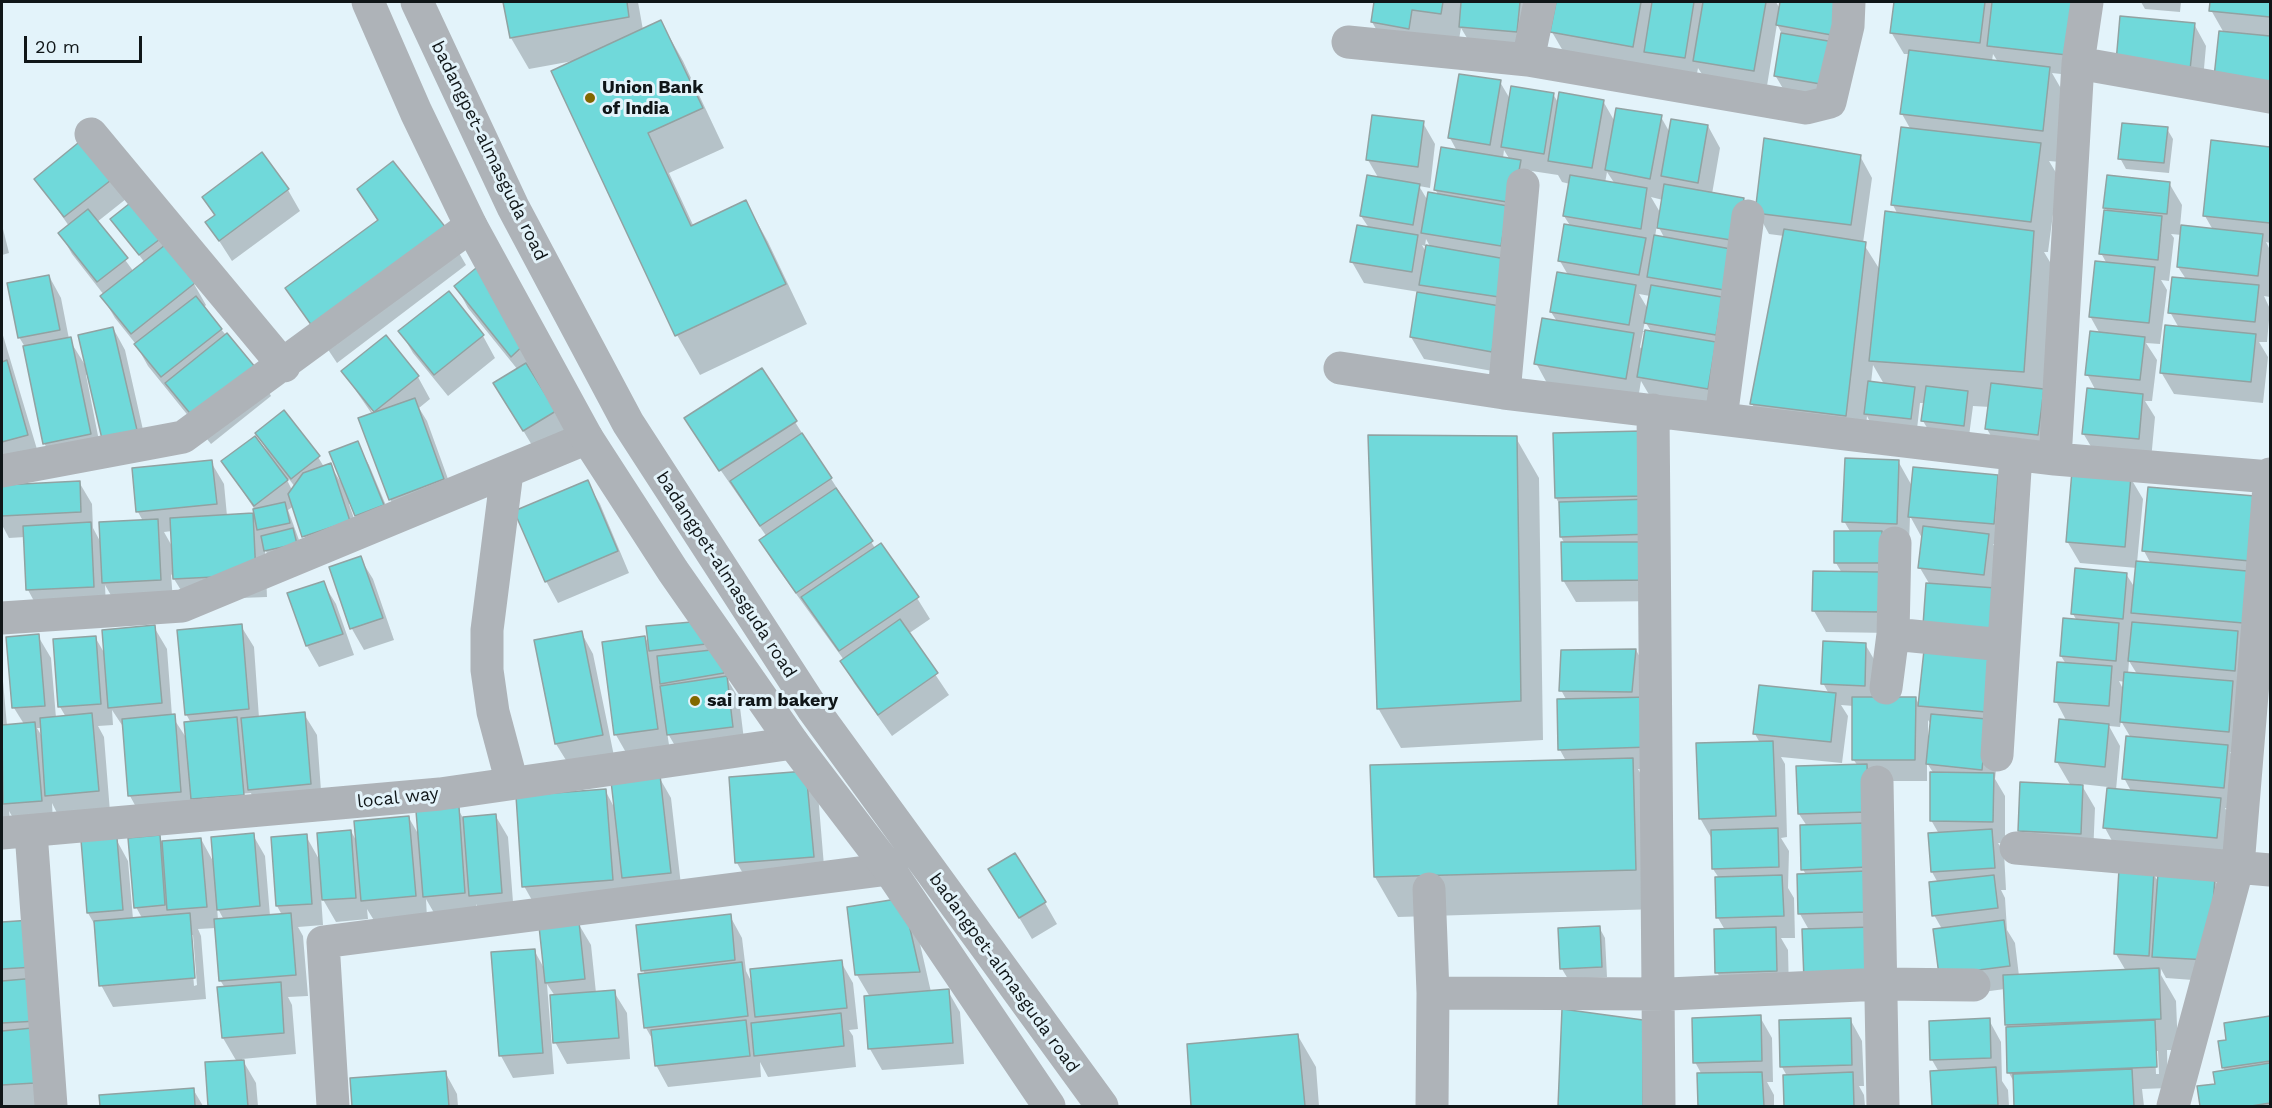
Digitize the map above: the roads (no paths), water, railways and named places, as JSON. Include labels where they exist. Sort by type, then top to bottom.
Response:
[{"type":"street","name":"badangpet-almasguda road","points":[[368,2],[416,112],[471,226],[587,438],[673,572],[793,742],[889,869],[1049,1107]]},
{"type":"street","name":"badangpet-almasguda road","points":[[417,2],[513,207],[628,423],[813,709],[1102,1107]]},
{"type":"street","points":[[1528,60],[1540,2]]},
{"type":"street","points":[[1348,42],[1528,60],[1806,108],[1830,102],[1848,26],[1849,2]]},
{"type":"street","points":[[2055,459],[2078,63],[2087,2]]},
{"type":"street","points":[[2078,63],[2271,97]]},
{"type":"street","points":[[416,112],[461,95]]},
{"type":"street","points":[[91,134],[284,366]]},
{"type":"street","points":[[1504,393],[1523,185]]},
{"type":"street","points":[[1721,418],[1748,216]]},
{"type":"street","points":[[2,471],[183,437],[284,366],[471,226]]},
{"type":"street","points":[[1340,368],[1504,393],[2055,459],[2270,475],[2265,615],[2238,866],[2173,1107]]},
{"type":"street","points":[[1653,410],[1659,1107]]},
{"type":"street","points":[[2,618],[182,606],[587,438]]},
{"type":"street","points":[[1997,755],[2016,454]]},
{"type":"street","points":[[507,472],[487,630],[487,670],[494,712],[512,783]]},
{"type":"street","points":[[1886,688],[1893,634],[1895,543]]},
{"type":"street","points":[[1893,634],[2003,645]]},
{"type":"street","name":"local way","points":[[16,832],[440,794],[793,742]]},
{"type":"street","points":[[1877,782],[1883,1107]]},
{"type":"street","points":[[16,832],[51,1107]]},
{"type":"street","points":[[2016,848],[2271,870]]},
{"type":"street","points":[[333,1107],[323,942],[889,869]]},
{"type":"street","points":[[1429,889],[1433,993],[1432,1107]]},
{"type":"street","points":[[1433,993],[1657,994],[1881,984],[1974,985]]},
{"type":"place","name":"Union Bank of India","points":[[590,98]]},
{"type":"place","name":"sai ram bakery","points":[[695,701]]}]
